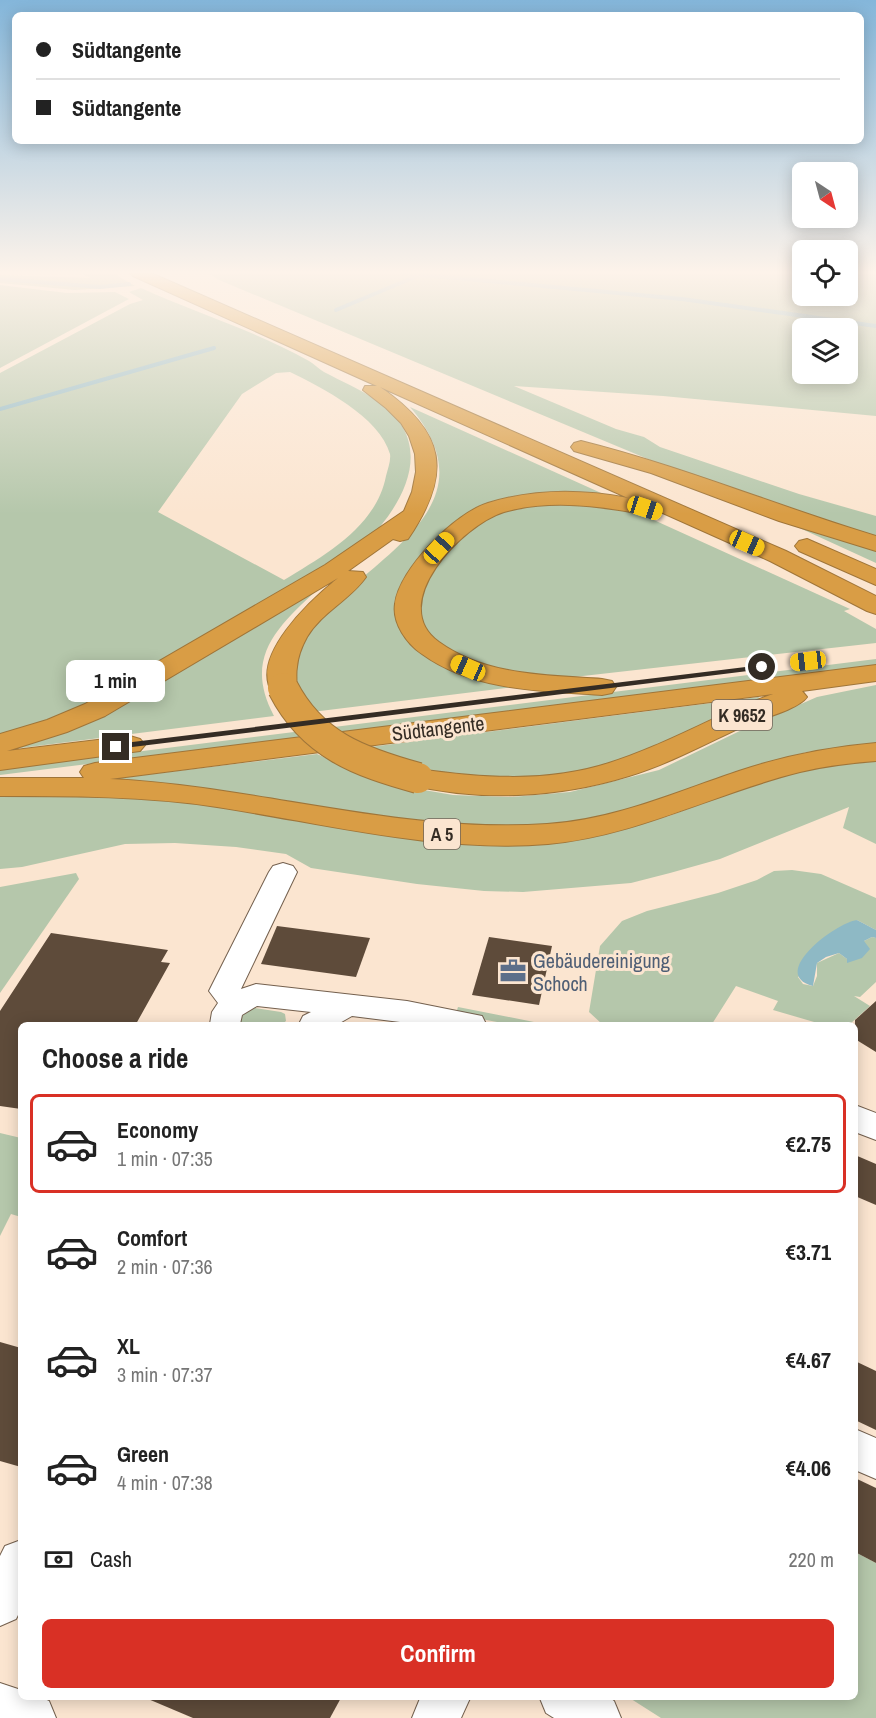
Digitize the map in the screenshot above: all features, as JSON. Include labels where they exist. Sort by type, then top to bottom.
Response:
[{"type":"highway","points":[[319,353],[732,536],[823,578],[876,606]]},
{"type":"highway","points":[[363,353],[414,375]]},
{"type":"highway","points":[[0,744],[57,726],[96,710],[334,570],[411,516],[421,501],[427,468],[426,449],[419,432],[394,403],[339,372],[339,363]]},
{"type":"highway","points":[[876,544],[786,516],[658,469],[570,443],[735,513],[876,578]]},
{"type":"highway","points":[[602,687],[498,676],[468,668],[431,649],[410,627],[407,603],[411,592],[439,548],[468,520],[493,509],[523,501],[554,499],[616,502],[645,508],[732,536]]},
{"type":"highway","name":"K 9652","points":[[411,516],[395,541],[327,599],[303,624],[285,654],[282,666],[283,688],[300,719],[324,740],[363,761],[418,778],[471,786],[534,786],[590,778],[645,761],[750,711],[874,666]]},
{"type":"highway","name":"Südtangente","points":[[0,761],[602,687],[874,666]]},
{"type":"highway","name":"Südtangente","points":[[0,785],[874,666]]},
{"type":"highway","name":"A 5","points":[[0,785],[154,790],[216,798],[354,824],[425,832],[510,836],[551,834],[636,818],[791,763],[841,754],[876,752]]},
{"type":"street","points":[[283,872],[224,991],[231,1013],[256,995],[407,1012],[460,1022]]},
{"type":"street","points":[[318,1022],[346,1006]]},
{"type":"street","points":[[858,1119],[876,1127]]},
{"type":"street","points":[[858,1450],[876,1459]]},
{"type":"street","points":[[0,1603],[18,1568]]},
{"type":"street","points":[[436,1718],[445,1700]]},
{"type":"street","points":[[569,1700],[597,1718]]},
{"type":"street","points":[[0,1707],[32,1718]]},
{"type":"green space","points":[[0,353],[28,353],[0,368]]},
{"type":"green space","points":[[37,353],[295,353],[324,372],[370,396],[395,416],[406,433],[410,451],[410,470],[395,506],[368,540],[94,704],[0,739],[0,373]],"holes":[[[290,372],[333,395],[375,428],[384,440],[390,459],[380,494],[372,510],[360,525],[332,550],[284,580],[158,512],[242,394],[276,373]]]},
{"type":"green space","points":[[394,353],[792,353],[792,384],[858,384],[858,353],[876,353],[876,416],[663,396],[514,386],[616,429],[644,437],[660,447],[799,494],[876,516],[876,538],[667,467]]},
{"type":"green space","points":[[410,407],[610,497],[555,495],[446,531],[404,630],[522,686],[312,712],[296,677],[294,663],[313,625],[340,597],[401,543],[426,515],[438,483],[435,448]]},
{"type":"green space","points":[[557,503],[625,509],[656,521],[850,609],[844,611],[876,629],[876,643],[574,677],[517,675],[463,659],[424,632],[418,596],[438,561],[466,530],[476,522],[505,510]]},
{"type":"green space","points":[[780,519],[876,548],[876,563]]},
{"type":"green space","points":[[318,589],[278,631],[263,660],[262,677],[265,695],[274,716],[5,750]]},
{"type":"green space","points":[[876,659],[876,665],[0,775],[0,769]]},
{"type":"green space","points":[[876,685],[876,745],[807,752],[773,761],[590,823],[456,830],[111,779],[317,754],[373,780],[453,795],[512,797],[570,792],[659,770],[817,697]]},
{"type":"green space","points":[[758,697],[762,699],[638,759],[546,780],[451,776],[413,768],[362,748]]},
{"type":"green space","points":[[876,758],[876,844],[843,828],[849,807],[720,859],[631,883],[523,892],[484,891],[417,884],[311,868],[286,854],[236,847],[175,843],[125,844],[22,867],[0,869],[0,797],[113,793],[264,813],[322,825],[407,837],[604,833],[669,816],[794,769]]},
{"type":"green space","points":[[792,870],[821,874],[876,898],[876,930],[857,920],[798,977],[803,984],[813,986],[817,976],[817,963],[839,953],[847,959],[864,941],[872,937],[876,938],[876,982],[860,997],[854,996],[870,1006],[852,1022],[814,1022],[773,1010],[778,1001],[736,986],[713,1022],[600,1022],[589,1012],[600,946],[622,921],[647,911],[718,893],[757,880],[774,871]]},
{"type":"green space","points":[[76,873],[79,879],[0,993],[0,887]]},
{"type":"green space","points":[[458,1007],[534,1022],[496,1022],[456,1013]]},
{"type":"green space","points":[[255,1008],[281,1012],[285,1014],[286,1021],[240,1022],[242,1016]]},
{"type":"green space","points":[[0,1133],[18,1137],[18,1216],[11,1214],[0,1236]]},
{"type":"green space","points":[[858,1554],[876,1563],[876,1718],[661,1718],[633,1700],[858,1700]]},
{"type":"water","points":[[857,920],[876,930],[876,938],[872,937],[864,941],[870,949],[862,958],[847,963],[847,959],[839,953],[826,957],[817,963],[813,986],[801,980],[798,971],[801,961],[810,950],[835,930]]},
{"type":"building","points":[[277,926],[370,938],[356,977],[261,964]]},
{"type":"building","points":[[51,933],[168,950],[161,962],[170,963],[137,1022],[18,1022],[18,1109],[0,1106],[0,1011]]},
{"type":"building","points":[[489,937],[552,946],[539,1005],[472,995]]},
{"type":"building","points":[[876,1001],[876,1052],[858,1041],[858,1022],[855,1020]]},
{"type":"building","points":[[858,1156],[876,1164],[876,1205],[858,1197]]},
{"type":"building","points":[[0,1342],[18,1347],[18,1466],[0,1461]]},
{"type":"building","points":[[858,1362],[876,1371],[876,1430],[858,1421]]},
{"type":"building","points":[[858,1479],[876,1488],[876,1563],[858,1554]]},
{"type":"building","points":[[150,1700],[340,1700],[330,1718],[193,1718]]},
{"type":"waterway","points":[[0,409],[196,353]]},
{"type":"place","name":"Gebäudereinigung Schoch","points":[[513,971]]},
{"type":"route","points":[[116,747],[762,667]]}]
